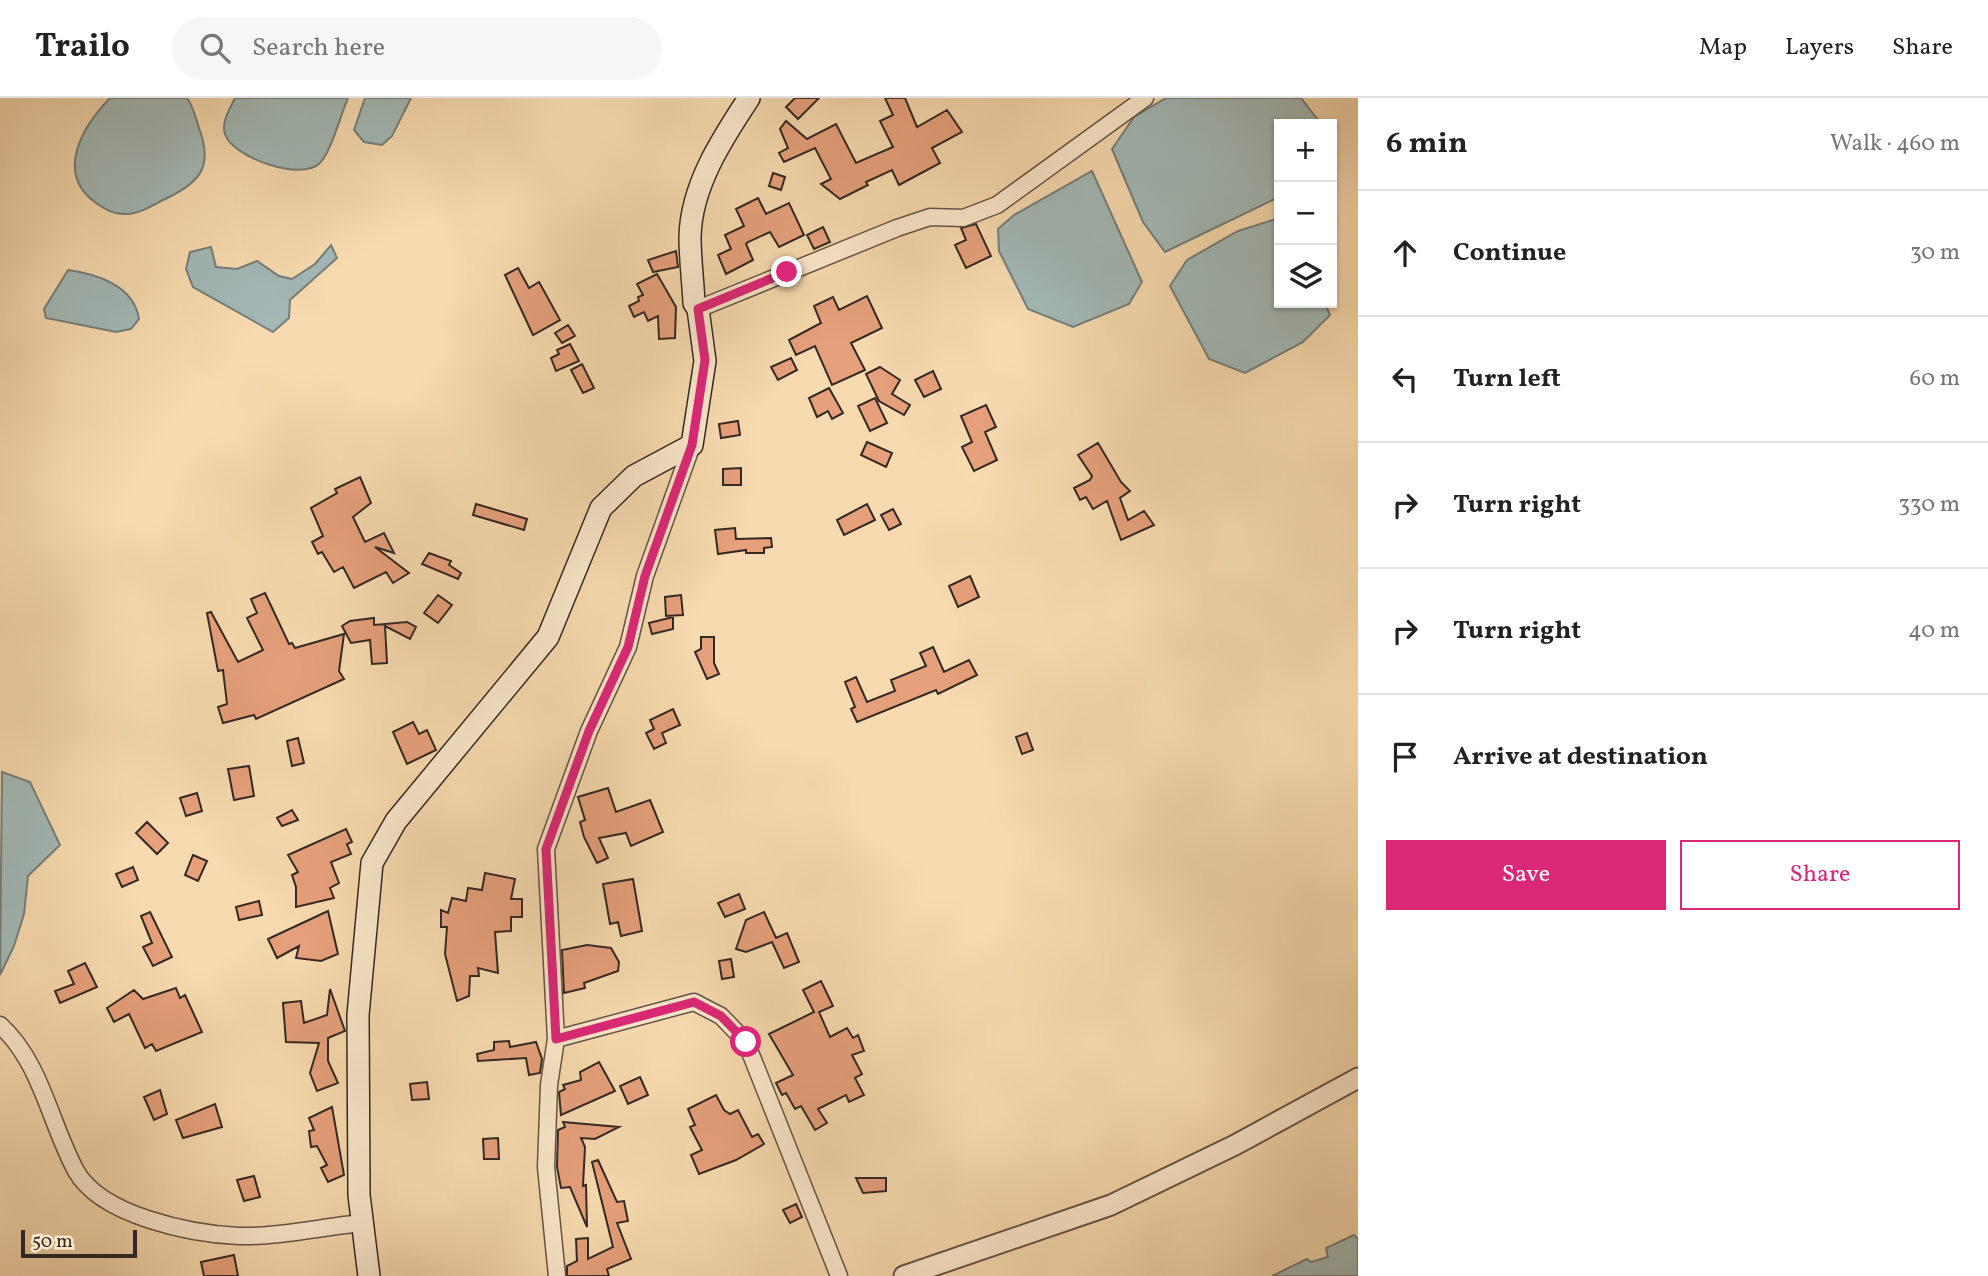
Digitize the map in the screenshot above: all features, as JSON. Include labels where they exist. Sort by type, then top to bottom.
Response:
[{"type":"main road","points":[[369,1276],[362,1223],[358,1015],[372,863],[396,821],[548,637],[601,508],[634,476],[692,445],[705,360],[698,309],[694,303],[690,235],[698,191],[724,135],[749,98]]},
{"type":"street","points":[[698,309],[897,228],[930,217],[963,218],[997,205],[1145,98]]},
{"type":"street","points":[[557,1276],[546,1167],[550,1085],[556,1039],[546,849],[589,731],[628,647],[645,576],[692,445]]},
{"type":"street","points":[[556,1039],[694,1002],[721,1016],[746,1042],[839,1276]]},
{"type":"street","points":[[0,1025],[13,1037],[29,1062],[77,1173],[115,1208],[168,1226],[240,1236],[362,1223]]},
{"type":"street","points":[[904,1276],[1111,1205],[1235,1144],[1358,1078]]},
{"type":"water","points":[[110,98],[187,98],[195,116],[205,155],[200,174],[193,182],[153,206],[130,214],[110,211],[83,191],[77,178],[77,150],[91,122]]},
{"type":"water","points":[[235,98],[348,98],[324,158],[311,168],[298,170],[268,164],[240,151],[230,143],[224,125]]},
{"type":"water","points":[[365,98],[411,98],[392,136],[382,145],[364,142],[354,130]]},
{"type":"water","points":[[1166,98],[1301,98],[1317,119],[1274,119],[1274,199],[1165,252],[1143,222],[1112,149],[1134,117]]},
{"type":"water","points":[[1092,171],[1142,282],[1129,304],[1073,327],[1028,309],[999,251],[998,229],[1014,215]]},
{"type":"water","points":[[1274,220],[1274,308],[1327,308],[1330,315],[1303,342],[1245,373],[1209,359],[1170,286],[1187,260],[1238,231]]},
{"type":"water","points":[[331,245],[337,258],[290,300],[289,318],[273,332],[193,287],[186,269],[190,252],[211,247],[216,267],[237,269],[257,261],[279,276],[292,279],[315,264]]},
{"type":"water","points":[[68,270],[102,279],[122,290],[136,308],[139,319],[131,329],[116,332],[46,318],[44,309]]},
{"type":"water","points":[[2,772],[30,782],[60,845],[28,876],[24,914],[14,946],[0,975]]},
{"type":"water","points":[[1354,1235],[1358,1239],[1358,1276],[1272,1276],[1307,1259],[1311,1262],[1328,1257],[1326,1248]]},
{"type":"building","points":[[795,98],[819,98],[798,119],[786,107]]},
{"type":"building","points":[[885,98],[905,98],[917,127],[947,110],[962,132],[932,148],[940,163],[899,185],[892,170],[866,182],[868,185],[840,199],[821,184],[831,179],[815,148],[784,162],[779,153],[788,148],[780,129],[786,121],[807,139],[836,124],[856,163],[893,147],[880,121],[893,115]]},
{"type":"building","points":[[773,173],[785,177],[781,190],[769,186]]},
{"type":"building","points":[[758,198],[766,214],[789,203],[804,235],[779,247],[770,232],[748,242],[746,244],[753,260],[726,274],[718,255],[731,249],[725,235],[744,226],[736,209]]},
{"type":"building","points":[[976,224],[991,256],[966,268],[955,245],[966,240],[961,228]]},
{"type":"building","points":[[823,227],[830,242],[814,249],[807,235]]},
{"type":"building","points":[[676,251],[678,267],[653,272],[648,260]]},
{"type":"building","points":[[518,268],[529,288],[539,282],[560,320],[533,335],[505,275]]},
{"type":"building","points":[[657,274],[676,307],[675,338],[659,339],[658,316],[648,321],[644,312],[634,317],[629,306],[639,301],[638,297],[643,295],[637,284]]},
{"type":"building","points":[[867,296],[882,328],[851,343],[865,370],[832,385],[815,346],[796,355],[789,340],[821,323],[814,306],[833,297],[839,310]]},
{"type":"building","points":[[568,325],[575,336],[562,343],[555,333]]},
{"type":"building","points":[[570,344],[579,361],[556,371],[551,358],[559,354],[557,350]]},
{"type":"building","points":[[791,358],[797,370],[778,380],[771,367]]},
{"type":"building","points":[[582,364],[594,388],[583,393],[571,370]]},
{"type":"building","points":[[880,367],[900,380],[892,394],[910,405],[904,415],[879,401],[866,374]]},
{"type":"building","points":[[933,371],[941,389],[924,397],[915,380]]},
{"type":"building","points":[[829,388],[843,413],[832,419],[828,411],[817,417],[809,398]]},
{"type":"building","points":[[875,398],[887,423],[870,431],[858,406]]},
{"type":"building","points":[[986,405],[996,427],[985,432],[997,460],[974,471],[962,447],[972,442],[961,416]]},
{"type":"building","points":[[738,421],[740,435],[721,438],[719,424]]},
{"type":"building","points":[[867,442],[892,453],[886,467],[861,455]]},
{"type":"building","points":[[1098,443],[1121,482],[1130,491],[1120,498],[1128,520],[1144,511],[1154,525],[1121,540],[1107,501],[1093,509],[1086,497],[1080,500],[1074,488],[1090,480],[1092,476],[1078,455]]},
{"type":"building","points":[[741,468],[741,485],[723,485],[723,469]]},
{"type":"building","points":[[360,477],[371,503],[353,517],[365,542],[384,533],[394,553],[375,547],[409,573],[393,583],[386,572],[354,588],[343,567],[334,572],[322,552],[318,554],[312,542],[323,536],[311,508],[337,493],[335,489]]},
{"type":"building","points":[[476,504],[527,519],[524,530],[473,515]]},
{"type":"building","points":[[867,504],[875,520],[844,535],[837,520]]},
{"type":"building","points":[[893,509],[901,524],[889,530],[881,515]]},
{"type":"building","points":[[735,528],[736,539],[771,538],[772,547],[764,548],[764,553],[746,553],[746,550],[718,554],[715,530]]},
{"type":"building","points":[[429,553],[451,561],[449,565],[461,573],[458,579],[422,564]]},
{"type":"building","points":[[970,576],[979,597],[958,607],[949,586]]},
{"type":"building","points":[[265,593],[289,644],[292,643],[295,648],[344,634],[339,671],[344,679],[256,719],[254,715],[223,723],[218,707],[227,704],[223,670],[218,671],[207,613],[211,612],[238,662],[263,650],[247,618],[257,613],[251,599]]},
{"type":"building","points":[[438,595],[452,605],[438,623],[424,613]]},
{"type":"building","points":[[681,595],[683,615],[666,616],[665,597]]},
{"type":"building","points":[[673,617],[673,629],[652,634],[649,623]]},
{"type":"building","points":[[374,618],[374,625],[407,622],[416,627],[410,639],[385,626],[387,663],[372,664],[370,640],[351,643],[342,626],[350,621]]},
{"type":"building","points":[[701,637],[714,637],[714,663],[719,674],[707,679],[695,652],[701,649]]},
{"type":"building","points":[[933,647],[944,672],[969,660],[977,675],[938,694],[936,690],[857,722],[851,709],[855,707],[845,682],[856,677],[867,702],[895,691],[891,680],[926,666],[920,653]]},
{"type":"building","points":[[673,709],[680,725],[662,733],[666,743],[654,749],[646,733],[654,729],[650,720]]},
{"type":"building","points":[[413,722],[419,734],[427,730],[436,750],[407,764],[393,732]]},
{"type":"building","points":[[1027,733],[1033,750],[1022,754],[1016,737]]},
{"type":"building","points":[[298,738],[304,763],[292,766],[287,741]]},
{"type":"building","points":[[249,766],[254,796],[234,800],[228,769]]},
{"type":"building","points":[[608,788],[616,812],[650,800],[663,832],[631,846],[626,833],[599,838],[608,858],[597,863],[584,837],[580,822],[585,820],[578,797]]},
{"type":"building","points":[[197,793],[202,811],[186,816],[180,798]]},
{"type":"building","points":[[292,810],[298,820],[282,826],[277,818]]},
{"type":"building","points":[[147,822],[168,843],[157,854],[136,833]]},
{"type":"building","points":[[346,829],[352,842],[347,844],[351,854],[331,862],[339,883],[330,888],[334,898],[296,907],[296,887],[292,875],[298,872],[288,855]]},
{"type":"building","points":[[193,855],[207,861],[198,881],[185,875]]},
{"type":"building","points":[[133,867],[138,880],[122,887],[116,874]]},
{"type":"building","points":[[485,873],[515,879],[511,899],[522,899],[522,917],[511,917],[511,931],[495,932],[498,973],[478,968],[479,976],[470,976],[469,996],[457,1001],[445,954],[447,927],[441,927],[441,910],[448,913],[452,898],[466,901],[468,888],[482,890]]},
{"type":"building","points":[[633,879],[642,931],[621,936],[618,922],[610,924],[603,884]]},
{"type":"building","points":[[739,894],[745,909],[725,917],[718,903]]},
{"type":"building","points":[[259,901],[262,915],[239,920],[236,907]]},
{"type":"building","points":[[328,911],[338,954],[321,961],[296,958],[299,946],[277,958],[268,939]]},
{"type":"building","points":[[150,912],[172,957],[153,966],[143,947],[152,943],[141,916]]},
{"type":"building","points":[[764,912],[776,938],[787,933],[799,962],[784,968],[772,942],[746,952],[736,949],[746,920]]},
{"type":"building","points":[[587,945],[611,948],[619,962],[618,971],[584,983],[585,988],[564,993],[562,950]]},
{"type":"building","points":[[731,959],[734,977],[722,979],[719,961]]},
{"type":"building","points":[[85,963],[97,987],[60,1003],[55,991],[74,984],[68,971]]},
{"type":"building","points":[[821,981],[833,1006],[819,1012],[830,1037],[847,1028],[853,1038],[858,1035],[864,1051],[852,1055],[862,1074],[855,1078],[864,1095],[849,1102],[846,1095],[818,1109],[827,1123],[815,1130],[801,1106],[795,1109],[786,1093],[782,1095],[776,1083],[793,1075],[769,1034],[814,1012],[803,990]]},
{"type":"building","points":[[176,988],[180,998],[185,995],[202,1032],[156,1051],[152,1044],[145,1048],[129,1014],[114,1022],[107,1008],[134,990],[143,999]]},
{"type":"building","points":[[330,989],[345,1031],[328,1038],[328,1061],[338,1083],[317,1091],[310,1073],[319,1043],[286,1042],[283,1003],[301,1001],[304,1023],[327,1015]]},
{"type":"building","points":[[509,1041],[510,1047],[536,1042],[542,1059],[540,1073],[529,1075],[526,1058],[478,1061],[477,1054],[494,1050],[494,1042]]},
{"type":"building","points":[[599,1062],[615,1091],[561,1115],[559,1092],[565,1089],[563,1085],[581,1080],[580,1072]]},
{"type":"building","points":[[640,1077],[648,1095],[628,1104],[620,1086]]},
{"type":"building","points":[[427,1082],[429,1099],[412,1100],[410,1084]]},
{"type":"building","points":[[160,1090],[167,1114],[154,1120],[144,1097]]},
{"type":"building","points":[[716,1095],[724,1110],[730,1114],[738,1110],[752,1137],[758,1134],[764,1144],[736,1160],[699,1174],[691,1155],[702,1150],[690,1127],[695,1125],[688,1109]]},
{"type":"building","points":[[215,1104],[222,1127],[183,1138],[176,1120]]},
{"type":"building","points":[[332,1107],[344,1175],[328,1182],[321,1168],[327,1165],[317,1146],[311,1147],[309,1131],[314,1130],[309,1118]]},
{"type":"building","points":[[563,1122],[619,1127],[595,1139],[581,1138],[585,1147],[583,1186],[586,1185],[587,1227],[570,1187],[561,1188],[557,1167],[558,1130],[565,1127]]},
{"type":"building","points":[[498,1138],[499,1159],[484,1159],[483,1139]]},
{"type":"building","points":[[598,1160],[617,1202],[624,1201],[628,1221],[617,1223],[631,1259],[607,1269],[609,1276],[567,1276],[567,1266],[577,1261],[576,1239],[588,1238],[588,1259],[613,1247],[592,1162]]},
{"type":"building","points":[[254,1176],[260,1197],[244,1201],[237,1180]]},
{"type":"building","points":[[856,1178],[886,1178],[886,1191],[863,1193]]},
{"type":"building","points":[[796,1204],[802,1217],[790,1223],[783,1210]]},
{"type":"building","points":[[234,1255],[238,1276],[204,1276],[201,1262]]},
{"type":"route","points":[[746,1042],[721,1016],[694,1002],[556,1039],[546,849],[589,731],[628,647],[645,576],[692,445],[705,360],[698,309],[787,272]]}]
